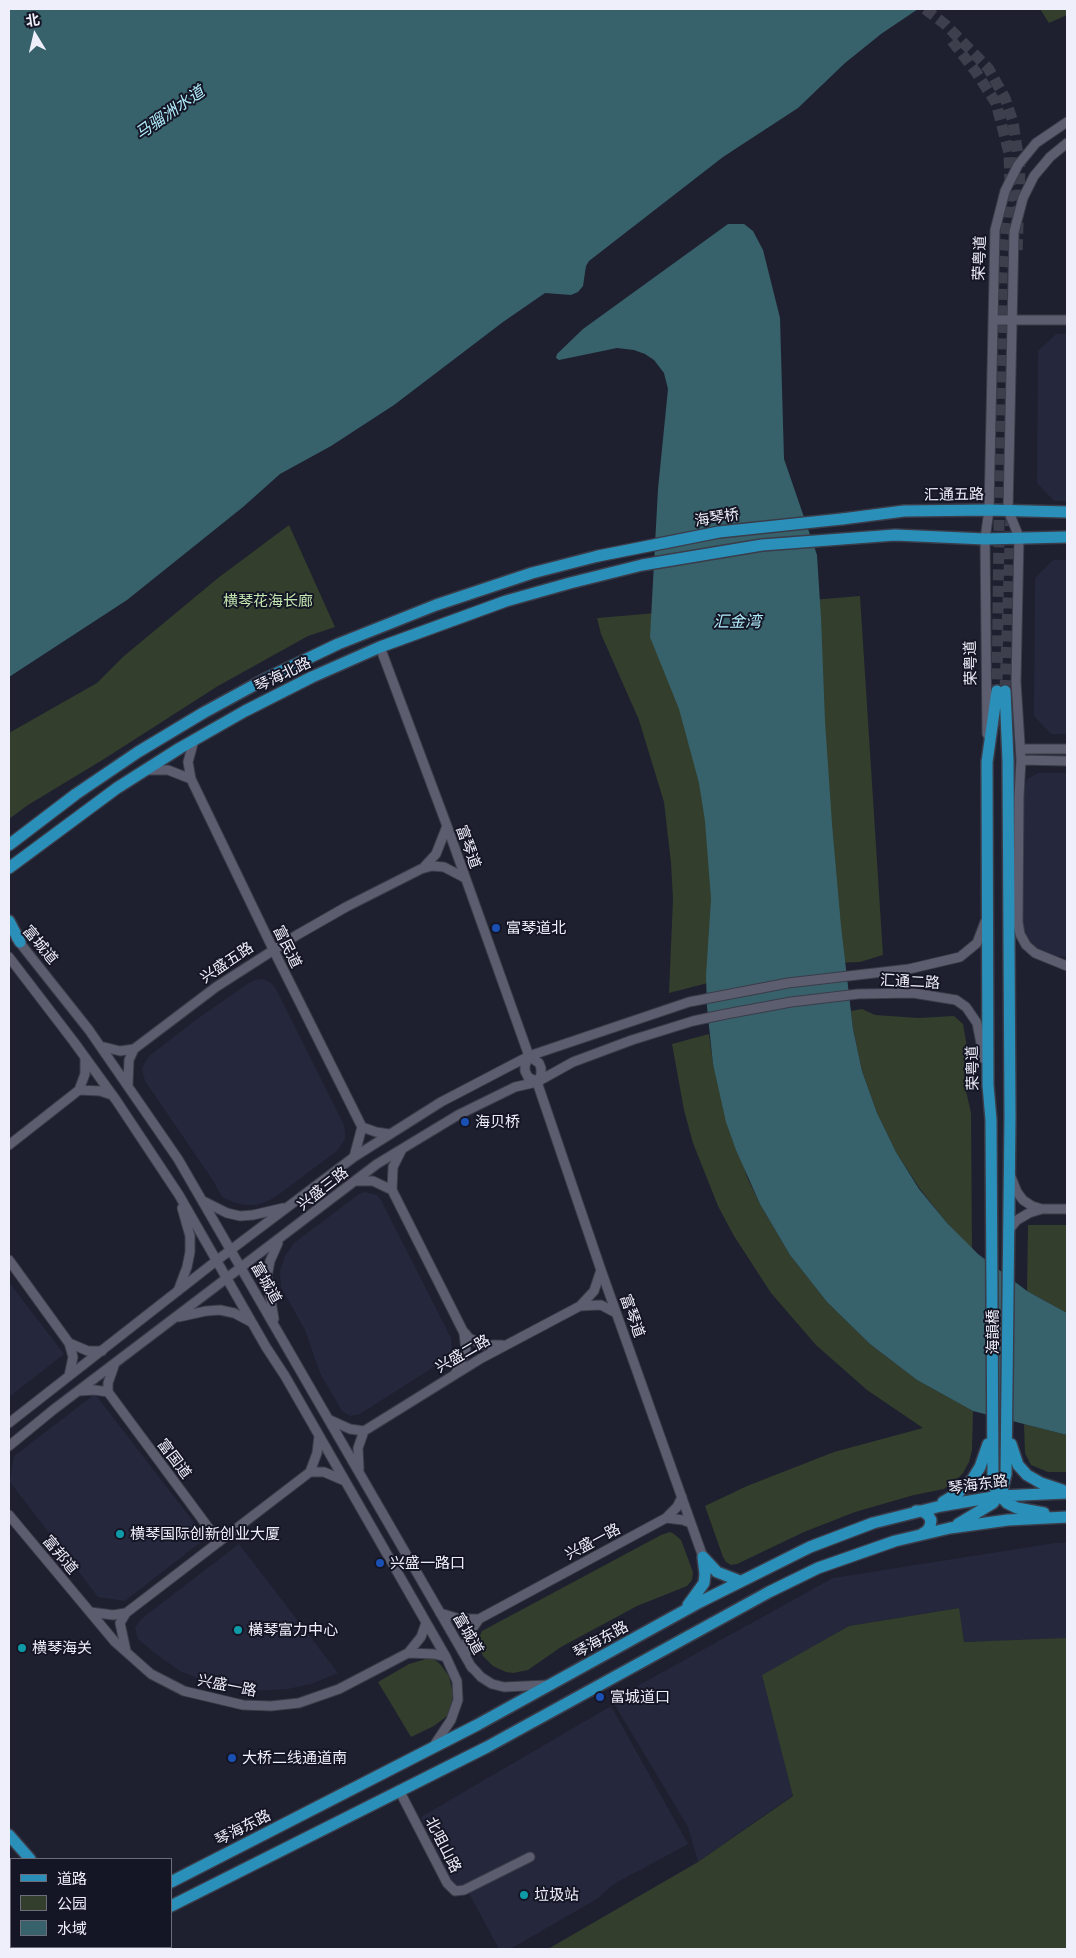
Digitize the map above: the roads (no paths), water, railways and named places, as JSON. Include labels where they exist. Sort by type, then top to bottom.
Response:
[{"type":"main road","name":"汇通五路","points":[[842,519],[904,511],[1008,510],[1067,512]]},
{"type":"main road","name":"海琴桥","points":[[598,556],[719,532],[842,519]]},
{"type":"main road","name":"琴海北路","points":[[10,870],[87,809],[144,770],[278,693],[380,647],[490,606],[602,574],[722,550],[844,537],[895,535],[985,539]]},
{"type":"main road","points":[[985,539],[1067,537]]},
{"type":"main road","name":"琴海北路","points":[[9,845],[76,794],[138,752],[236,694],[303,660],[373,629],[436,605],[524,576],[598,556]]},
{"type":"main road","points":[[988,762],[1001,691],[1008,760],[1008,1231]]},
{"type":"main road","name":"荣粤道","points":[[988,762],[988,1085],[991,1120],[992,1231]]},
{"type":"main road","points":[[9,921],[20,942]]},
{"type":"main road","name":"海韻橋","points":[[991,1433],[992,1231]]},
{"type":"main road","name":"海韻橋","points":[[1008,1231],[1008,1433]]},
{"type":"main road","points":[[991,1433],[993,1480],[999,1496],[1012,1506],[1066,1517]]},
{"type":"main road","points":[[932,1508],[958,1493],[972,1480],[980,1467],[991,1433]]},
{"type":"main road","points":[[1008,1433],[1015,1458],[1027,1475],[1041,1484],[1067,1492]]},
{"type":"main road","points":[[950,1528],[987,1508],[999,1496],[1006,1480],[1008,1433]]},
{"type":"main road","name":"琴海东路","points":[[172,1881],[477,1726],[740,1581],[830,1538],[916,1511],[999,1496],[1067,1492]]},
{"type":"main road","points":[[916,1511],[922,1511],[928,1515],[930,1520],[930,1526],[922,1534]]},
{"type":"main road","points":[[172,1905],[508,1736],[794,1580],[852,1555],[922,1534],[1008,1520],[1066,1517]]},
{"type":"main road","points":[[703,1557],[717,1572],[740,1581]]},
{"type":"main road","points":[[684,1611],[704,1583],[703,1557]]},
{"type":"main road","points":[[9,1835],[30,1858]]},
{"type":"street","name":"荣粤道","points":[[988,762],[985,539],[989,510],[995,230],[1005,191],[1018,165],[1047,134],[1067,122]]},
{"type":"street","points":[[1067,143],[1050,157],[1034,176],[1019,209],[1014,232],[1008,510],[1019,537],[1016,682],[1022,760],[1019,796],[1018,922],[1020,934],[1026,945],[1035,954],[1067,966]]},
{"type":"street","points":[[993,320],[1067,320]]},
{"type":"street","name":"富琴道","points":[[380,647],[447,826],[529,1056]]},
{"type":"street","points":[[191,779],[188,762],[194,740]]},
{"type":"street","points":[[1021,749],[1067,749]]},
{"type":"street","points":[[1022,760],[1067,760]]},
{"type":"street","points":[[144,770],[168,770],[191,779]]},
{"type":"street","name":"富民道","points":[[191,779],[362,1127]]},
{"type":"street","points":[[422,869],[436,854],[447,826]]},
{"type":"street","points":[[422,869],[432,866],[444,867],[465,878]]},
{"type":"street","name":"兴盛五路","points":[[134,1049],[188,1007],[273,949],[346,907],[422,869]]},
{"type":"street","name":"汇通二路","points":[[689,1002],[755,988],[855,974],[909,969],[960,957],[977,943],[988,911]]},
{"type":"street","name":"富城道","points":[[9,929],[128,1084],[178,1159],[472,1668],[492,1684],[504,1687],[551,1684]]},
{"type":"street","name":"富城道","points":[[9,957],[85,1057],[179,1195],[446,1657],[457,1681],[458,1700],[446,1730],[432,1748]]},
{"type":"street","name":"汇通二路","points":[[858,994],[913,993],[956,1000],[966,1007],[977,1023],[988,1085]]},
{"type":"street","name":"兴盛三路","points":[[9,1446],[352,1182],[404,1147],[486,1101],[515,1087],[537,1082],[573,1062],[602,1050],[693,1021],[767,1006],[858,994]]},
{"type":"street","name":"兴盛三路","points":[[9,1423],[216,1261],[354,1157],[389,1134],[441,1102],[529,1056],[689,1002]]},
{"type":"street","points":[[100,1046],[120,1051],[134,1049]]},
{"type":"street","points":[[128,1084],[129,1060],[134,1049]]},
{"type":"street","points":[[529,1056],[539,1063],[541,1068],[541,1075],[537,1082],[528,1077],[525,1071],[525,1064],[529,1056]]},
{"type":"street","points":[[9,1145],[80,1090],[86,1074],[85,1057]]},
{"type":"street","name":"富琴道","points":[[537,1082],[616,1313],[703,1557]]},
{"type":"street","points":[[80,1090],[100,1091],[112,1095]]},
{"type":"street","points":[[354,1157],[362,1127],[389,1134]]},
{"type":"street","points":[[404,1147],[393,1167],[392,1190],[464,1333],[466,1351],[462,1363],[454,1374]]},
{"type":"street","points":[[1009,1172],[1017,1192],[1023,1200],[1032,1206],[1042,1209],[1067,1209]]},
{"type":"street","points":[[352,1182],[374,1181],[392,1190]]},
{"type":"street","points":[[177,1292],[189,1260],[190,1244],[179,1195]]},
{"type":"street","points":[[203,1201],[228,1213],[240,1216],[288,1207]]},
{"type":"street","points":[[1008,1231],[1023,1216],[1042,1209]]},
{"type":"street","points":[[276,1327],[267,1277],[270,1261],[279,1240]]},
{"type":"street","points":[[9,1260],[69,1343],[72,1357],[69,1376]]},
{"type":"street","name":"兴盛二路","points":[[364,1431],[454,1374],[580,1306],[594,1291],[601,1270]]},
{"type":"street","name":"兴盛二路","points":[[580,1306],[601,1305],[616,1313]]},
{"type":"street","points":[[176,1318],[206,1311],[220,1310],[234,1313],[251,1322]]},
{"type":"street","points":[[464,1333],[483,1345],[506,1345]]},
{"type":"street","points":[[69,1343],[88,1351],[102,1351]]},
{"type":"street","points":[[79,1391],[95,1390],[108,1392],[108,1383],[114,1366]]},
{"type":"street","name":"富国道","points":[[108,1392],[219,1542]]},
{"type":"street","points":[[330,1420],[350,1429],[364,1431],[358,1448],[359,1472]]},
{"type":"street","points":[[126,1652],[120,1623],[126,1613],[310,1472],[317,1453],[319,1436]]},
{"type":"street","points":[[310,1472],[324,1472],[345,1481]]},
{"type":"street","name":"兴盛一路","points":[[440,1613],[460,1620],[479,1618],[666,1518],[677,1507],[682,1497]]},
{"type":"street","name":"富邦道","points":[[9,1515],[90,1612]]},
{"type":"street","points":[[666,1518],[683,1520],[691,1524]]},
{"type":"street","points":[[90,1612],[113,1615],[126,1613]]},
{"type":"street","name":"兴盛一路","points":[[90,1612],[115,1642],[151,1674],[184,1691],[226,1703],[257,1706],[299,1703],[326,1694],[408,1653]]},
{"type":"street","points":[[467,1659],[467,1637],[479,1618]]},
{"type":"street","points":[[408,1653],[421,1637],[426,1623]]},
{"type":"street","points":[[408,1653],[434,1654],[446,1657]]},
{"type":"street","name":"北咀山路","points":[[399,1790],[447,1883],[455,1891],[464,1890],[530,1857]]},
{"type":"water","name":"马骝洲水道","points":[[9,9],[918,9],[881,34],[845,63],[798,108],[723,157],[589,261],[586,266],[583,286],[578,292],[571,295],[545,293],[503,322],[394,405],[331,446],[280,474],[243,507],[127,600],[9,677]]},
{"type":"water","name":"汇金湾","points":[[728,224],[744,224],[753,231],[763,250],[780,318],[784,459],[817,555],[832,824],[853,1029],[862,1071],[877,1113],[896,1152],[919,1189],[947,1223],[978,1254],[1027,1291],[1067,1313],[1067,1435],[973,1411],[917,1380],[870,1344],[827,1302],[790,1255],[760,1204],[726,1122],[713,1064],[707,1007],[706,976],[711,899],[705,821],[699,783],[679,709],[650,637],[658,489],[668,389],[664,373],[654,360],[634,350],[617,348],[559,360],[556,358],[557,354],[583,329]]},
{"type":"tunnel","points":[[925,9],[946,25],[988,68],[1005,98],[1013,122],[1020,168],[1017,254]]},
{"type":"tunnel","points":[[952,41],[976,72],[996,103],[1009,153],[1010,184],[1002,275],[997,691]]},
{"type":"tunnel","points":[[1005,691],[1011,515]]},
{"type":"place","name":"富琴道北","points":[[496,928]]},
{"type":"place","name":"海贝桥","points":[[465,1122]]},
{"type":"place","name":"横琴国际创新创业大厦","points":[[120,1534]]},
{"type":"place","name":"兴盛一路口","points":[[380,1563]]},
{"type":"place","name":"橫琴富力中心","points":[[238,1630]]},
{"type":"place","name":"横琴海关","points":[[22,1648]]},
{"type":"place","name":"富城道口","points":[[600,1697]]},
{"type":"place","name":"大桥二线通道南","points":[[232,1758]]},
{"type":"place","name":"垃圾站","points":[[524,1895]]},
{"type":"park label","name":"横琴花海长廊","points":[[268,601]]}]
